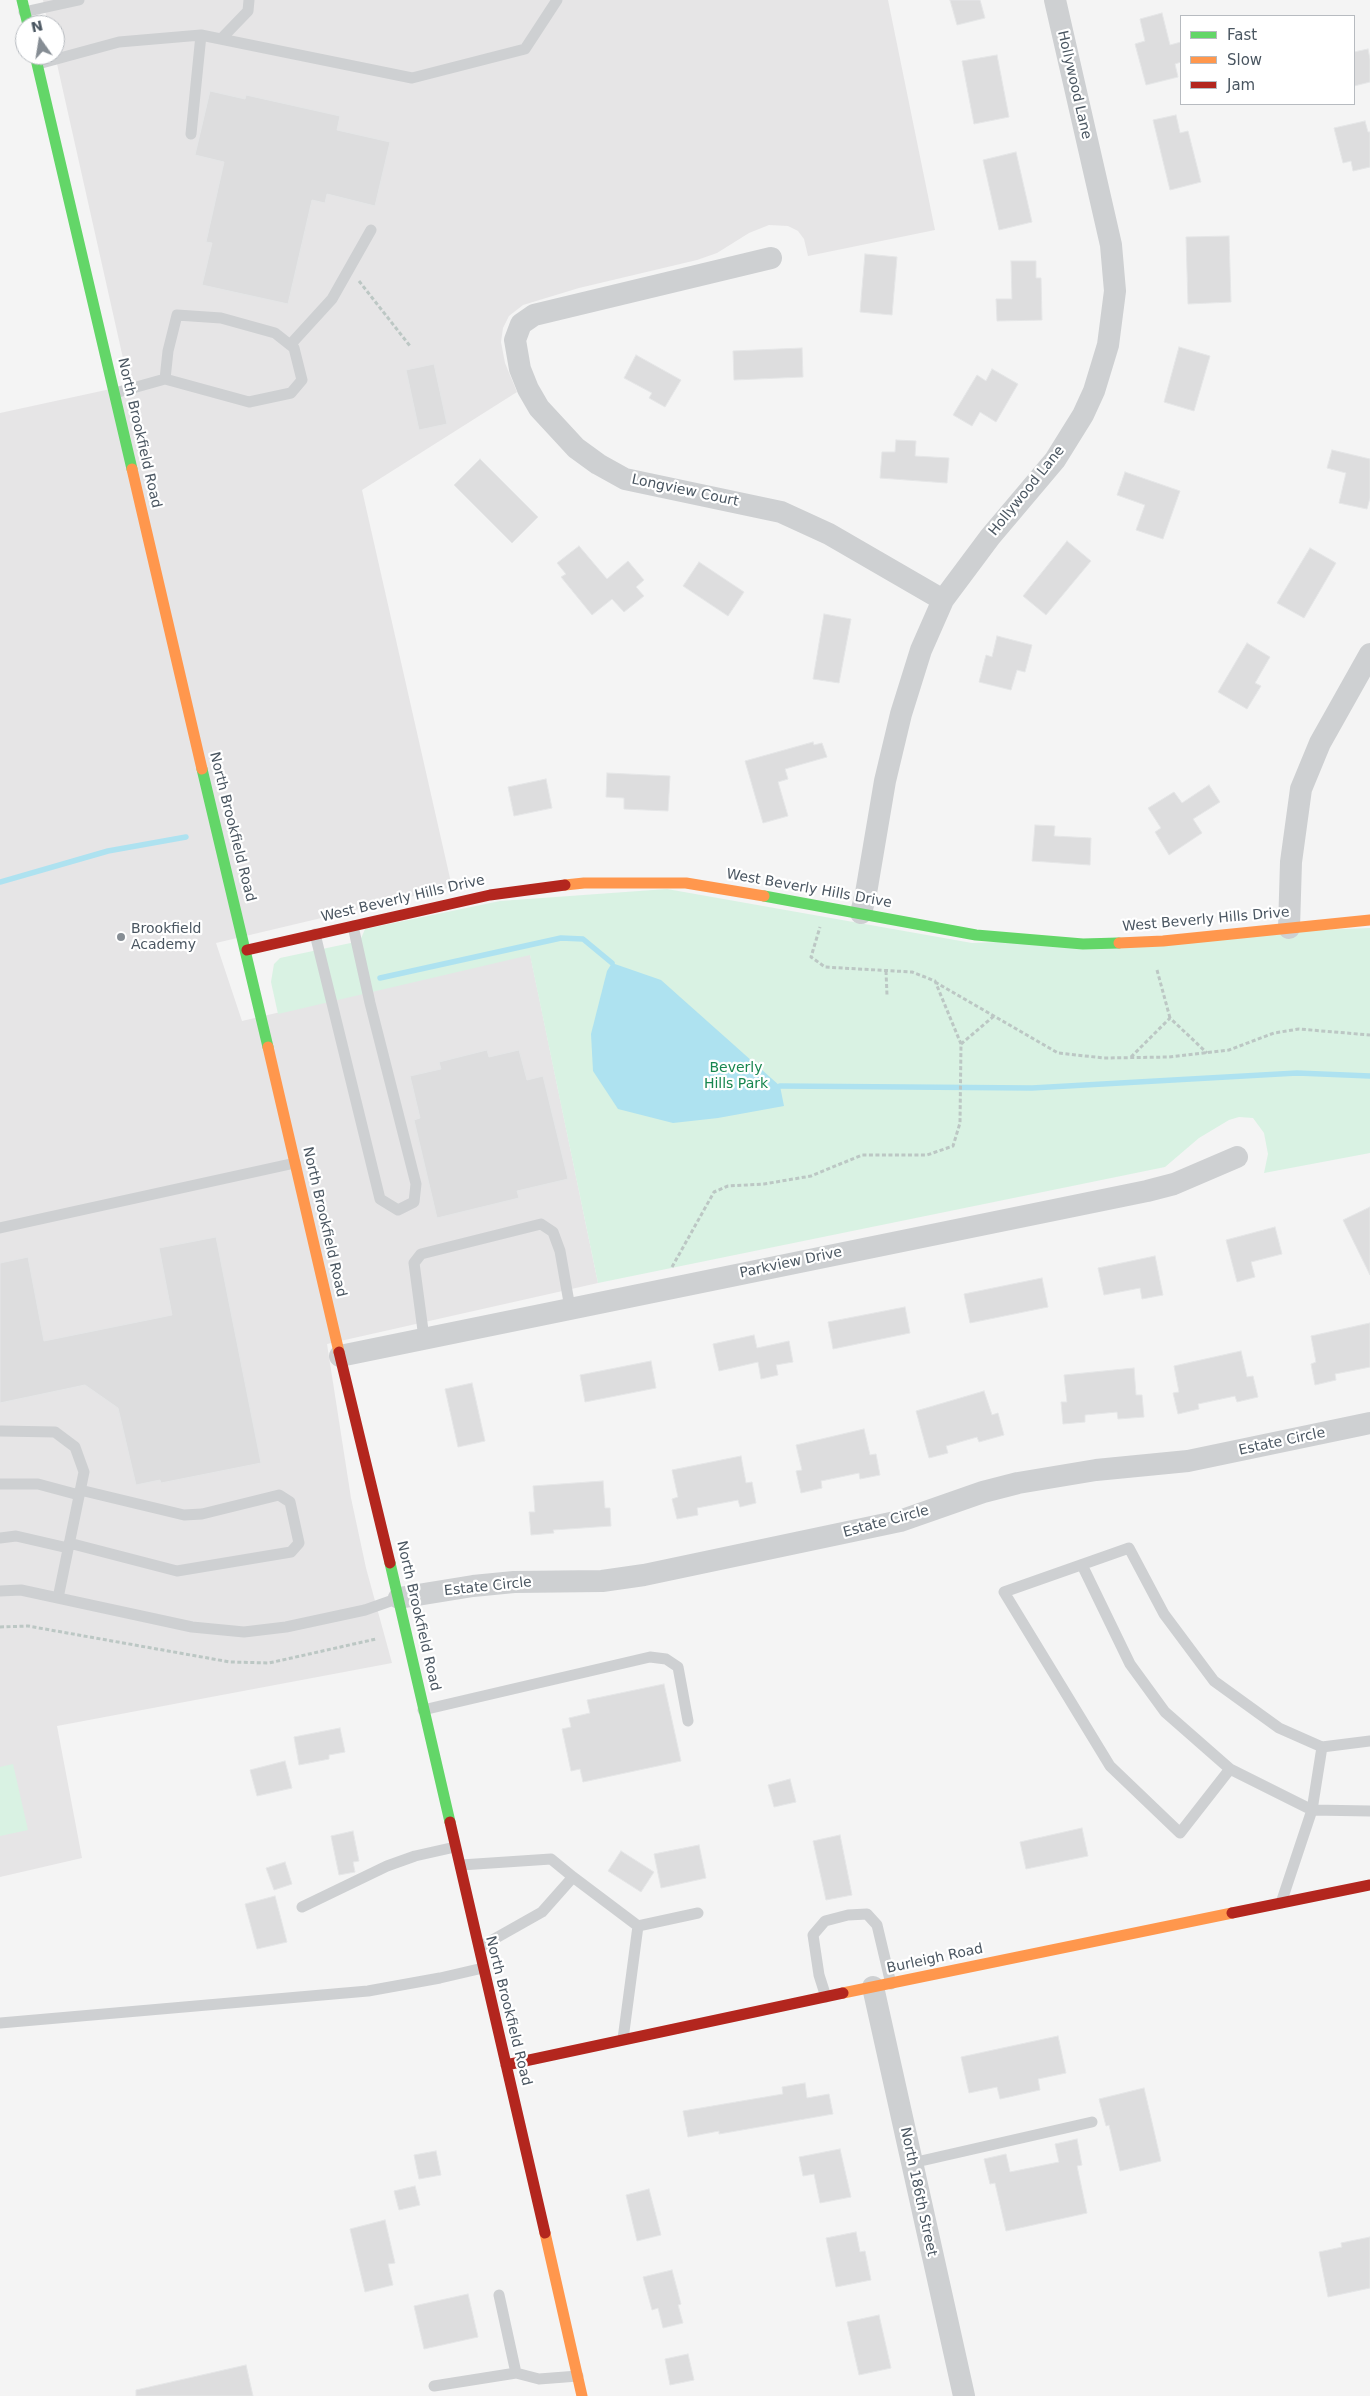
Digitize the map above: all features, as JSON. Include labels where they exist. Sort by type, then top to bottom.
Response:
[{"type":"street","name":"Hollywood Lane","points":[[861,913],[885,781],[901,714],[921,650],[943,600],[990,537],[1055,460],[1083,414],[1094,391],[1108,345],[1115,291],[1111,245],[1054,0]]},
{"type":"street","name":"North Brookfield Road","points":[[37,65],[340,1356],[399,1598],[423,1710],[582,2396]]},
{"type":"street","name":"Longview Court","points":[[772,258],[534,315],[521,324],[515,340],[520,369],[528,389],[539,408],[576,448],[598,464],[625,479],[781,512],[829,534],[943,600]]},
{"type":"street","points":[[1289,928],[1292,852],[1301,789],[1320,743],[1370,654]]},
{"type":"street","name":"West Beverly Hills Drive","points":[[246,950],[490,895],[584,883],[686,884],[731,890],[976,935],[1083,944],[1163,941],[1370,920]]},
{"type":"street","name":"Parkview Drive","points":[[340,1356],[1147,1190],[1174,1184],[1237,1157]]},
{"type":"street","name":"Estate Circle","points":[[399,1598],[506,1582],[602,1581],[653,1574],[900,1521],[983,1492],[1018,1483],[1096,1470],[1188,1461],[1370,1423]]},
{"type":"street","name":"Burleigh Road","points":[[506,2065],[1370,1885]]},
{"type":"street","name":"North 186th Street","points":[[882,1986],[912,2162],[964,2396]]},
{"type":"lane","points":[[23,6],[79,0]]},
{"type":"lane","points":[[221,39],[248,11],[249,0]]},
{"type":"lane","points":[[65,54],[119,42],[201,35],[412,78],[525,49],[557,0]]},
{"type":"lane","points":[[191,134],[201,35]]},
{"type":"lane","points":[[290,345],[332,299],[371,230]]},
{"type":"lane","points":[[115,393],[165,379],[249,402],[292,394],[302,380],[294,348],[275,333],[221,318],[177,315],[168,351],[165,379]]},
{"type":"lane","points":[[315,934],[380,1199],[398,1210],[414,1202],[416,1184],[370,1003],[353,925]]},
{"type":"lane","points":[[0,1228],[295,1163]]},
{"type":"lane","points":[[424,1338],[414,1263],[421,1254],[541,1224],[553,1232],[560,1251],[570,1308]]},
{"type":"lane","points":[[0,1431],[55,1432],[75,1447],[84,1472],[58,1598]]},
{"type":"lane","points":[[0,1484],[38,1484],[184,1515],[202,1514],[279,1495],[290,1502],[299,1543],[291,1552],[177,1572],[69,1545],[16,1536],[0,1538]]},
{"type":"lane","points":[[1230,1769],[1180,1834],[1110,1766],[1004,1592],[1129,1548],[1164,1614],[1214,1682],[1279,1728],[1322,1748],[1370,1741]]},
{"type":"lane","points":[[1082,1564],[1130,1664],[1160,1705],[1230,1769],[1312,1810],[1370,1811]]},
{"type":"lane","points":[[0,1591],[21,1590],[192,1627],[244,1632],[286,1627],[365,1610],[399,1598]]},
{"type":"lane","points":[[423,1710],[650,1657],[666,1659],[678,1668],[688,1721]]},
{"type":"lane","points":[[1280,1904],[1312,1810],[1322,1748]]},
{"type":"lane","points":[[302,1907],[387,1866],[415,1856],[455,1847]]},
{"type":"lane","points":[[459,1866],[550,1859],[638,1926],[698,1913]]},
{"type":"lane","points":[[478,1948],[542,1912],[573,1877]]},
{"type":"lane","points":[[826,1997],[819,1976],[813,1935],[824,1921],[848,1915],[867,1914],[877,1925],[882,1986]]},
{"type":"lane","points":[[623,2040],[638,1926]]},
{"type":"lane","points":[[0,2023],[368,1991],[483,1968]]},
{"type":"lane","points":[[912,2162],[1092,2122]]},
{"type":"lane","points":[[499,2295],[516,2374]]},
{"type":"lane","points":[[434,2386],[516,2374],[539,2380],[578,2376]]},
{"type":"path","points":[[349,268],[410,346]]},
{"type":"path","points":[[826,908],[811,957],[825,967],[912,972],[935,981],[1058,1053],[1104,1058],[1169,1057],[1229,1050],[1274,1033],[1299,1029],[1370,1035]]},
{"type":"path","points":[[1157,970],[1170,1018],[1207,1053]]},
{"type":"path","points":[[886,971],[887,995]]},
{"type":"path","points":[[672,1288],[672,1268],[714,1192],[728,1186],[764,1184],[811,1176],[862,1155],[927,1155],[952,1146],[960,1123],[961,1044],[935,981]]},
{"type":"path","points":[[961,1044],[994,1016]]},
{"type":"path","points":[[1131,1058],[1170,1018]]},
{"type":"path","points":[[0,1627],[28,1626],[230,1662],[269,1663],[376,1639]]},
{"type":"shaded area","name":"Brookfield Academy","points":[[43,0],[888,0],[935,230],[808,256],[804,239],[798,231],[788,226],[769,225],[749,233],[717,253],[697,260],[579,288],[523,305],[509,316],[503,328],[501,342],[505,363],[517,392],[362,490],[452,887],[216,943],[242,1021],[530,954],[598,1283],[327,1344],[351,1498],[366,1568],[392,1663],[57,1726],[82,1858],[0,1877],[0,413],[129,385],[57,65],[65,65],[65,15],[46,15]]},
{"type":"green space","name":"Beverly Hills Park","points":[[667,889],[972,943],[1370,928],[1370,1153],[1264,1173],[1268,1154],[1264,1133],[1253,1118],[1239,1117],[1229,1120],[1199,1138],[1165,1167],[598,1283],[530,955],[278,1014],[271,982],[274,964],[280,958],[360,941],[365,929],[500,901]]},
{"type":"green space","points":[[13,1764],[28,1830],[0,1836],[0,1767]]},
{"type":"water","points":[[612,963],[661,980],[780,1086],[784,1106],[718,1118],[673,1123],[618,1109],[593,1071],[591,1034],[607,971]]},
{"type":"building","points":[[950,0],[980,0],[985,18],[957,25]]},
{"type":"building","points":[[1162,13],[1170,45],[1180,42],[1180,62],[1175,64],[1178,77],[1146,85],[1135,44],[1145,41],[1140,19]]},
{"type":"building","points":[[1368,49],[1370,82],[1355,86],[1355,52]]},
{"type":"building","points":[[997,55],[1009,117],[974,124],[962,61]]},
{"type":"building","points":[[210,91],[245,99],[246,95],[340,116],[337,130],[390,142],[375,206],[327,194],[325,203],[312,200],[288,304],[202,285],[212,243],[206,242],[224,162],[195,155]]},
{"type":"building","points":[[1176,115],[1180,133],[1188,131],[1201,182],[1170,190],[1153,120]]},
{"type":"building","points":[[1365,121],[1368,132],[1370,132],[1370,167],[1353,171],[1351,161],[1343,163],[1334,128]]},
{"type":"building","points":[[1016,152],[1032,222],[999,230],[983,160]]},
{"type":"building","points":[[1229,236],[1231,302],[1188,304],[1186,237]]},
{"type":"building","points":[[865,254],[897,257],[892,315],[860,312]]},
{"type":"building","points":[[1011,261],[1036,261],[1036,278],[1041,278],[1042,320],[997,321],[996,299],[1012,299]]},
{"type":"building","points":[[1179,347],[1210,356],[1194,411],[1164,402]]},
{"type":"building","points":[[802,348],[803,377],[734,380],[733,351]]},
{"type":"building","points":[[636,355],[681,380],[665,407],[649,398],[652,393],[624,378]]},
{"type":"building","points":[[434,364],[447,424],[419,430],[406,370]]},
{"type":"building","points":[[992,369],[1018,384],[996,422],[980,412],[972,426],[953,415],[977,375],[986,381]]},
{"type":"building","points":[[896,440],[916,441],[915,456],[949,458],[947,483],[880,478],[882,452],[895,452]]},
{"type":"building","points":[[1332,450],[1370,459],[1370,498],[1367,509],[1339,503],[1346,473],[1327,468]]},
{"type":"building","points":[[480,459],[538,517],[512,543],[454,485]]},
{"type":"building","points":[[1125,472],[1180,491],[1163,539],[1136,530],[1145,505],[1117,495]]},
{"type":"building","points":[[1067,541],[1091,561],[1046,615],[1023,596]]},
{"type":"building","points":[[579,546],[607,579],[628,561],[644,580],[636,587],[644,596],[624,612],[612,599],[592,615],[561,577],[566,574],[557,563]]},
{"type":"building","points":[[1310,548],[1336,563],[1304,618],[1277,603]]},
{"type":"building","points":[[699,562],[744,592],[728,616],[683,586]]},
{"type":"building","points":[[824,614],[851,619],[839,683],[813,679]]},
{"type":"building","points":[[997,636],[1032,645],[1025,672],[1017,670],[1011,690],[979,682],[986,655],[992,657]]},
{"type":"building","points":[[1247,643],[1270,657],[1255,683],[1261,686],[1247,709],[1218,692]]},
{"type":"building","points":[[813,742],[814,745],[822,743],[827,757],[785,769],[788,779],[778,782],[788,816],[763,823],[745,761]]},
{"type":"building","points":[[607,773],[670,776],[668,811],[624,809],[624,798],[606,797]]},
{"type":"building","points":[[546,779],[552,808],[514,816],[508,787]]},
{"type":"building","points":[[1209,785],[1220,802],[1193,819],[1202,833],[1169,855],[1155,832],[1161,828],[1148,808],[1174,792],[1182,803]]},
{"type":"building","points":[[1035,825],[1055,826],[1054,836],[1091,838],[1090,865],[1032,861]]},
{"type":"building","points":[[487,1050],[489,1057],[519,1050],[527,1080],[543,1076],[568,1179],[517,1191],[519,1198],[437,1218],[414,1120],[420,1118],[410,1076],[441,1069],[439,1062]]},
{"type":"building","points":[[1370,1207],[1370,1275],[1343,1220]]},
{"type":"building","points":[[1275,1227],[1282,1254],[1251,1262],[1255,1277],[1237,1282],[1226,1240]]},
{"type":"building","points":[[216,1237],[261,1463],[161,1483],[160,1480],[136,1485],[118,1408],[85,1385],[0,1403],[0,1263],[28,1257],[44,1341],[172,1315],[159,1248]]},
{"type":"building","points":[[1155,1256],[1163,1295],[1142,1299],[1140,1288],[1104,1295],[1098,1268]]},
{"type":"building","points":[[1042,1278],[1048,1307],[970,1323],[964,1294]]},
{"type":"building","points":[[905,1307],[910,1333],[833,1349],[828,1322]]},
{"type":"building","points":[[1370,1323],[1370,1367],[1335,1374],[1336,1380],[1315,1385],[1311,1364],[1316,1362],[1311,1336]]},
{"type":"building","points":[[754,1335],[757,1348],[789,1341],[793,1362],[776,1365],[778,1375],[761,1379],[758,1362],[719,1371],[713,1344]]},
{"type":"building","points":[[1241,1351],[1247,1377],[1253,1376],[1258,1397],[1237,1402],[1235,1396],[1198,1404],[1199,1409],[1178,1414],[1173,1393],[1179,1392],[1174,1366]]},
{"type":"building","points":[[651,1361],[656,1388],[585,1402],[580,1375]]},
{"type":"building","points":[[1134,1368],[1136,1395],[1142,1395],[1144,1417],[1118,1419],[1117,1412],[1085,1415],[1085,1422],[1063,1424],[1061,1402],[1067,1402],[1064,1375]]},
{"type":"building","points":[[472,1383],[485,1441],[458,1447],[445,1389]]},
{"type":"building","points":[[984,1391],[992,1415],[998,1413],[1004,1435],[979,1442],[977,1437],[946,1446],[948,1453],[929,1458],[916,1411]]},
{"type":"building","points":[[864,1429],[870,1455],[876,1454],[880,1475],[860,1479],[859,1473],[821,1481],[822,1488],[801,1493],[796,1471],[802,1470],[796,1445]]},
{"type":"building","points":[[741,1456],[746,1483],[752,1482],[756,1503],[740,1507],[738,1500],[697,1508],[698,1515],[677,1519],[672,1499],[678,1497],[672,1470]]},
{"type":"building","points":[[603,1481],[605,1508],[610,1508],[611,1526],[553,1530],[554,1533],[531,1535],[529,1512],[535,1512],[533,1486]]},
{"type":"building","points":[[664,1684],[681,1761],[583,1782],[580,1769],[571,1771],[562,1729],[571,1727],[569,1718],[590,1713],[587,1700]]},
{"type":"building","points":[[340,1728],[345,1752],[329,1755],[329,1759],[299,1765],[294,1737]]},
{"type":"building","points":[[285,1761],[292,1788],[257,1796],[250,1770]]},
{"type":"building","points":[[790,1779],[796,1802],[774,1807],[768,1785]]},
{"type":"building","points":[[1082,1828],[1088,1856],[1026,1869],[1020,1842]]},
{"type":"building","points":[[353,1831],[359,1861],[353,1862],[355,1872],[339,1875],[331,1836]]},
{"type":"building","points":[[840,1835],[852,1895],[826,1900],[813,1841]]},
{"type":"building","points":[[699,1845],[706,1878],[661,1888],[654,1854]]},
{"type":"building","points":[[621,1851],[654,1872],[641,1892],[608,1871]]},
{"type":"building","points":[[285,1862],[292,1884],[274,1890],[266,1868]]},
{"type":"building","points":[[275,1896],[287,1942],[257,1949],[245,1904]]},
{"type":"building","points":[[1058,2036],[1066,2073],[1038,2079],[1040,2090],[1000,2099],[997,2087],[969,2093],[961,2057]]},
{"type":"building","points":[[805,2083],[807,2098],[829,2094],[833,2114],[719,2134],[719,2131],[688,2137],[683,2111],[783,2094],[782,2087]]},
{"type":"building","points":[[1144,2088],[1161,2161],[1120,2171],[1109,2125],[1106,2126],[1099,2099]]},
{"type":"building","points":[[1077,2139],[1082,2165],[1077,2166],[1087,2213],[1006,2231],[995,2183],[990,2184],[984,2159],[1006,2154],[1010,2172],[1059,2162],[1055,2144]]},
{"type":"building","points":[[840,2149],[851,2197],[820,2203],[814,2174],[803,2176],[799,2157]]},
{"type":"building","points":[[436,2151],[441,2175],[419,2179],[414,2155]]},
{"type":"building","points":[[415,2186],[420,2205],[399,2210],[394,2191]]},
{"type":"building","points":[[649,2189],[661,2235],[637,2241],[626,2195]]},
{"type":"building","points":[[385,2220],[395,2263],[388,2264],[393,2285],[365,2292],[350,2229]]},
{"type":"building","points":[[856,2232],[860,2252],[865,2251],[871,2280],[836,2287],[826,2238]]},
{"type":"building","points":[[1370,2237],[1370,2288],[1328,2297],[1319,2252],[1342,2247],[1341,2243]]},
{"type":"building","points":[[672,2270],[681,2304],[678,2305],[683,2323],[663,2328],[658,2308],[652,2310],[643,2277]]},
{"type":"building","points":[[468,2294],[478,2337],[424,2349],[414,2306]]},
{"type":"building","points":[[879,2315],[891,2368],[859,2375],[847,2322]]},
{"type":"building","points":[[688,2354],[694,2380],[670,2385],[665,2359]]},
{"type":"building","points":[[246,2365],[253,2396],[136,2396],[136,2390]]},
{"type":"waterway","points":[[0,882],[108,851],[186,837]]},
{"type":"waterway","points":[[380,978],[561,938],[583,939],[612,963]]},
{"type":"waterway","points":[[780,1086],[1032,1088],[1297,1073],[1370,1076]]},
{"type":"traffic: fast","points":[[22,0],[26,15]]},
{"type":"traffic: fast","points":[[37,65],[132,469]]},
{"type":"traffic: fast","points":[[202,769],[268,1047]]},
{"type":"traffic: fast","points":[[764,896],[976,935],[1083,944],[1119,943]]},
{"type":"traffic: fast","points":[[390,1563],[450,1822]]},
{"type":"traffic: slow","points":[[132,469],[202,769]]},
{"type":"traffic: slow","points":[[565,885],[584,883],[686,883],[764,896]]},
{"type":"traffic: slow","points":[[1119,943],[1163,941],[1370,920]]},
{"type":"traffic: slow","points":[[268,1047],[339,1352]]},
{"type":"traffic: slow","points":[[843,1993],[1232,1913]]},
{"type":"traffic: slow","points":[[545,2233],[582,2396]]},
{"type":"traffic: jam","points":[[247,950],[490,895],[565,885]]},
{"type":"traffic: jam","points":[[339,1352],[390,1563]]},
{"type":"traffic: jam","points":[[450,1822],[545,2233]]},
{"type":"traffic: jam","points":[[1232,1913],[1370,1885]]},
{"type":"traffic: jam","points":[[506,2065],[843,1993]]},
{"type":"place","name":"Brookfield Academy","points":[[121,937]]}]
